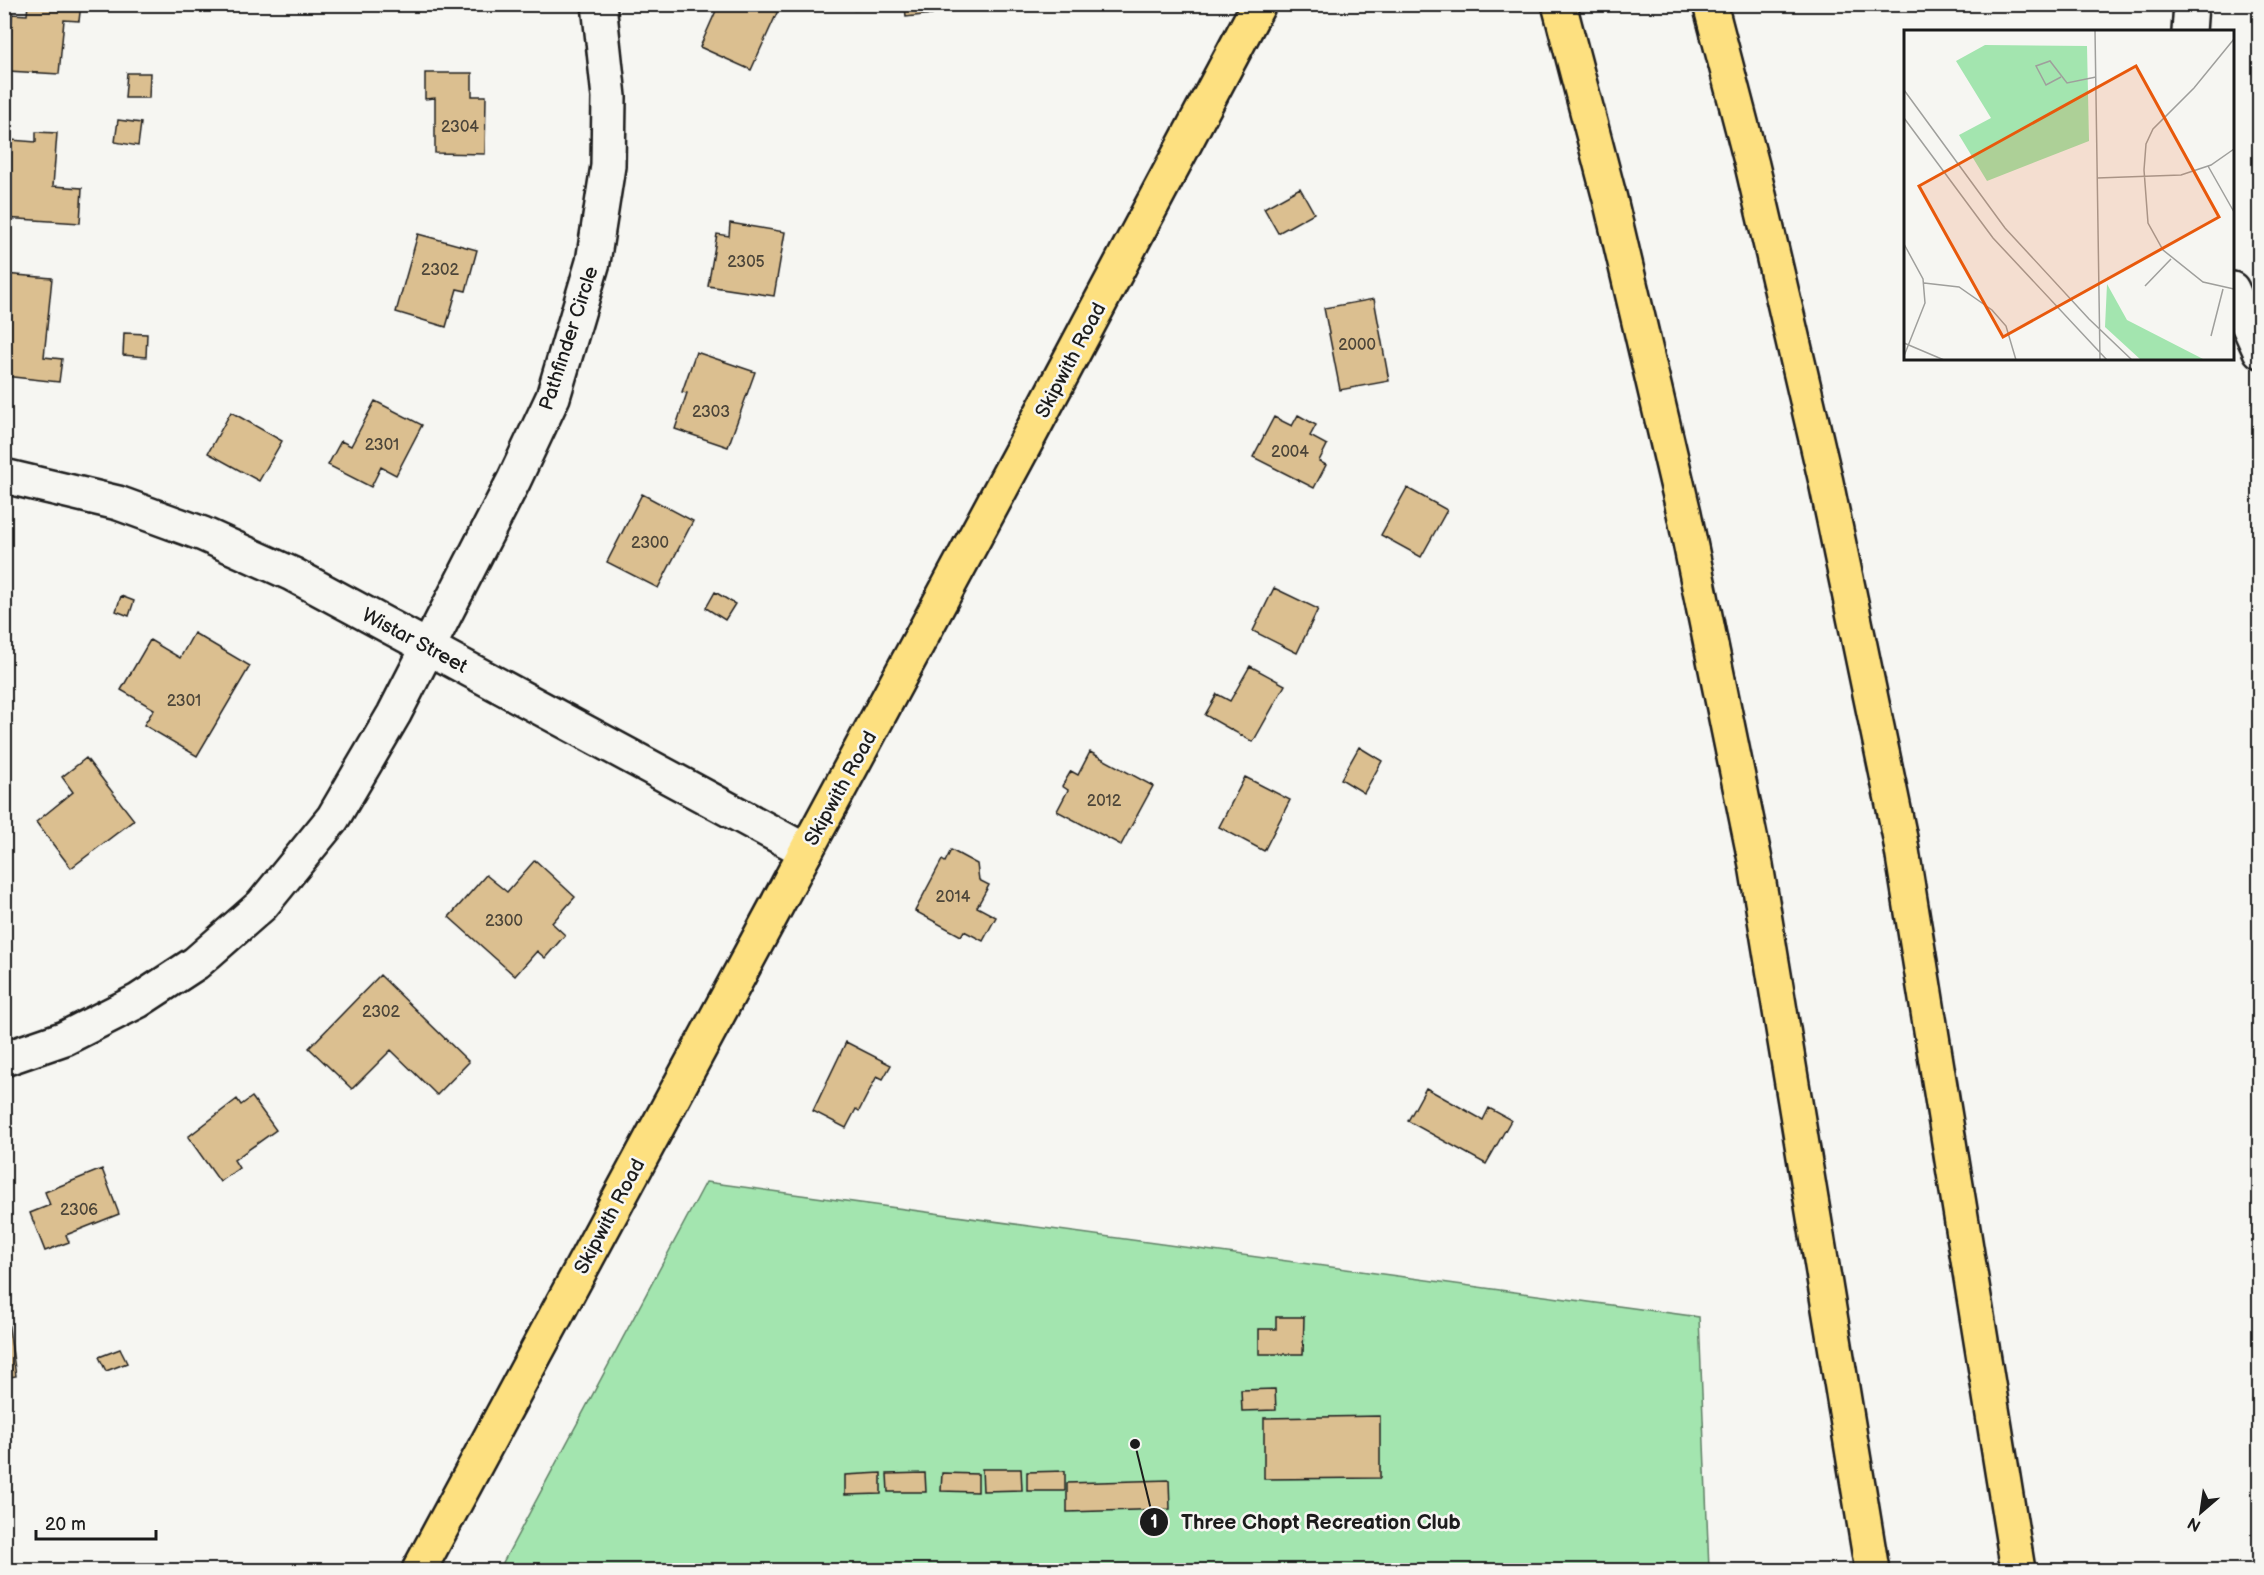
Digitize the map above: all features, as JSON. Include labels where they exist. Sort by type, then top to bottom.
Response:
[{"type":"main road","name":"Skipwith Road","points":[[419,1570],[1003,486],[1259,4]]},
{"type":"main road","points":[[1559,4],[1610,199],[1684,513],[1756,865],[1872,1570]]},
{"type":"main road","points":[[1710,4],[1752,165],[1826,482],[1900,838],[2018,1570]]},
{"type":"street","name":"Pathfinder Circle","points":[[4,1059],[64,1038],[138,1001],[196,963],[262,905],[333,818],[394,714],[514,480],[553,397],[594,262],[608,166],[609,97],[599,4]]},
{"type":"street","points":[[2189,30],[2192,4]]},
{"type":"street","points":[[2234,294],[2259,351]]},
{"type":"street","name":"Wistar Street","points":[[4,476],[118,503],[202,534],[292,574],[806,851]]},
{"type":"green space","points":[[706,1182],[1699,1317],[1709,1570],[499,1570]]},
{"type":"building","points":[[28,4],[81,4],[79,21],[64,20],[59,74],[8,71],[12,14],[27,15]]},
{"type":"building","points":[[719,4],[781,4],[751,70],[700,47]]},
{"type":"building","points":[[853,4],[931,4],[932,14],[906,17],[905,5],[854,10]]},
{"type":"building","points":[[127,73],[150,73],[149,98],[125,98]]},
{"type":"building","points":[[425,73],[472,73],[472,96],[486,96],[485,154],[435,153],[435,98],[425,99]]},
{"type":"building","points":[[118,120],[141,123],[138,146],[115,142]]},
{"type":"building","points":[[36,132],[57,133],[53,186],[82,188],[80,223],[4,218],[4,159],[10,160],[11,140],[36,142]]},
{"type":"building","points":[[1300,188],[1314,213],[1278,233],[1264,208]]},
{"type":"building","points":[[730,223],[785,232],[774,296],[708,286],[717,234],[729,236]]},
{"type":"building","points":[[418,234],[477,250],[466,291],[457,289],[446,327],[396,312]]},
{"type":"building","points":[[4,274],[52,278],[44,357],[62,359],[59,382],[4,376]]},
{"type":"building","points":[[1374,299],[1389,381],[1340,390],[1324,308]]},
{"type":"building","points":[[124,333],[147,334],[146,357],[123,355]]},
{"type":"building","points":[[696,352],[755,372],[728,447],[675,429],[687,393],[682,392]]},
{"type":"building","points":[[375,401],[422,425],[396,475],[381,467],[371,487],[328,465],[341,441],[351,446]]},
{"type":"building","points":[[231,412],[282,441],[259,481],[208,453]]},
{"type":"building","points":[[1298,415],[1316,425],[1310,436],[1327,445],[1319,461],[1326,465],[1314,488],[1253,457],[1274,417],[1292,426]]},
{"type":"building","points":[[1407,488],[1447,510],[1421,557],[1381,535]]},
{"type":"building","points":[[642,494],[693,521],[658,588],[607,562]]},
{"type":"building","points":[[1274,588],[1318,609],[1297,653],[1253,631]]},
{"type":"building","points":[[715,592],[735,604],[725,620],[706,608]]},
{"type":"building","points":[[121,596],[134,601],[129,616],[116,611]]},
{"type":"building","points":[[194,633],[250,666],[197,756],[144,725],[154,709],[121,690],[150,640],[180,658]]},
{"type":"building","points":[[1250,666],[1285,685],[1253,742],[1205,715],[1217,694],[1230,701]]},
{"type":"building","points":[[1359,747],[1382,761],[1364,793],[1341,779]]},
{"type":"building","points":[[1090,752],[1153,786],[1121,845],[1057,811],[1068,790],[1062,786],[1071,771],[1078,775]]},
{"type":"building","points":[[86,758],[134,820],[71,868],[36,822],[73,792],[62,777]]},
{"type":"building","points":[[1245,777],[1290,800],[1264,851],[1219,827]]},
{"type":"building","points":[[951,850],[977,864],[979,880],[989,885],[977,907],[996,917],[983,941],[964,931],[961,936],[915,911],[942,860],[945,862]]},
{"type":"building","points":[[535,860],[575,897],[552,923],[565,935],[545,958],[537,951],[515,976],[449,917],[486,875],[507,892]]},
{"type":"building","points":[[380,975],[469,1062],[437,1095],[391,1050],[352,1089],[309,1048]]},
{"type":"building","points":[[846,1042],[891,1065],[883,1079],[877,1076],[859,1111],[856,1109],[846,1128],[813,1111]]},
{"type":"building","points":[[1426,1088],[1483,1120],[1489,1108],[1511,1120],[1486,1164],[1408,1121]]},
{"type":"building","points":[[252,1097],[276,1130],[234,1160],[239,1168],[220,1182],[188,1137],[237,1099],[241,1105]]},
{"type":"building","points":[[102,1169],[119,1214],[66,1235],[69,1242],[45,1251],[30,1213],[50,1205],[45,1192]]},
{"type":"building","points":[[1276,1317],[1304,1317],[1303,1354],[1259,1354],[1259,1329],[1276,1329]]},
{"type":"building","points":[[4,1321],[8,1321],[16,1376],[4,1378]]},
{"type":"building","points":[[120,1349],[127,1363],[106,1371],[99,1357]]},
{"type":"building","points":[[1275,1389],[1276,1410],[1242,1411],[1241,1390]]},
{"type":"building","points":[[1380,1416],[1380,1478],[1264,1479],[1264,1418]]},
{"type":"building","points":[[982,1469],[1021,1469],[1022,1490],[983,1491]]},
{"type":"building","points":[[1065,1471],[1065,1491],[1027,1491],[1027,1472]]},
{"type":"building","points":[[881,1473],[881,1494],[845,1495],[845,1475]]},
{"type":"building","points":[[925,1473],[926,1492],[888,1492],[887,1474]]},
{"type":"building","points":[[942,1473],[978,1474],[978,1492],[941,1491]]},
{"type":"building","points":[[1169,1480],[1170,1509],[1067,1512],[1067,1483]]},
{"type":"place","name":"Three Chopt Recreation Club","points":[[1135,1444]]}]
